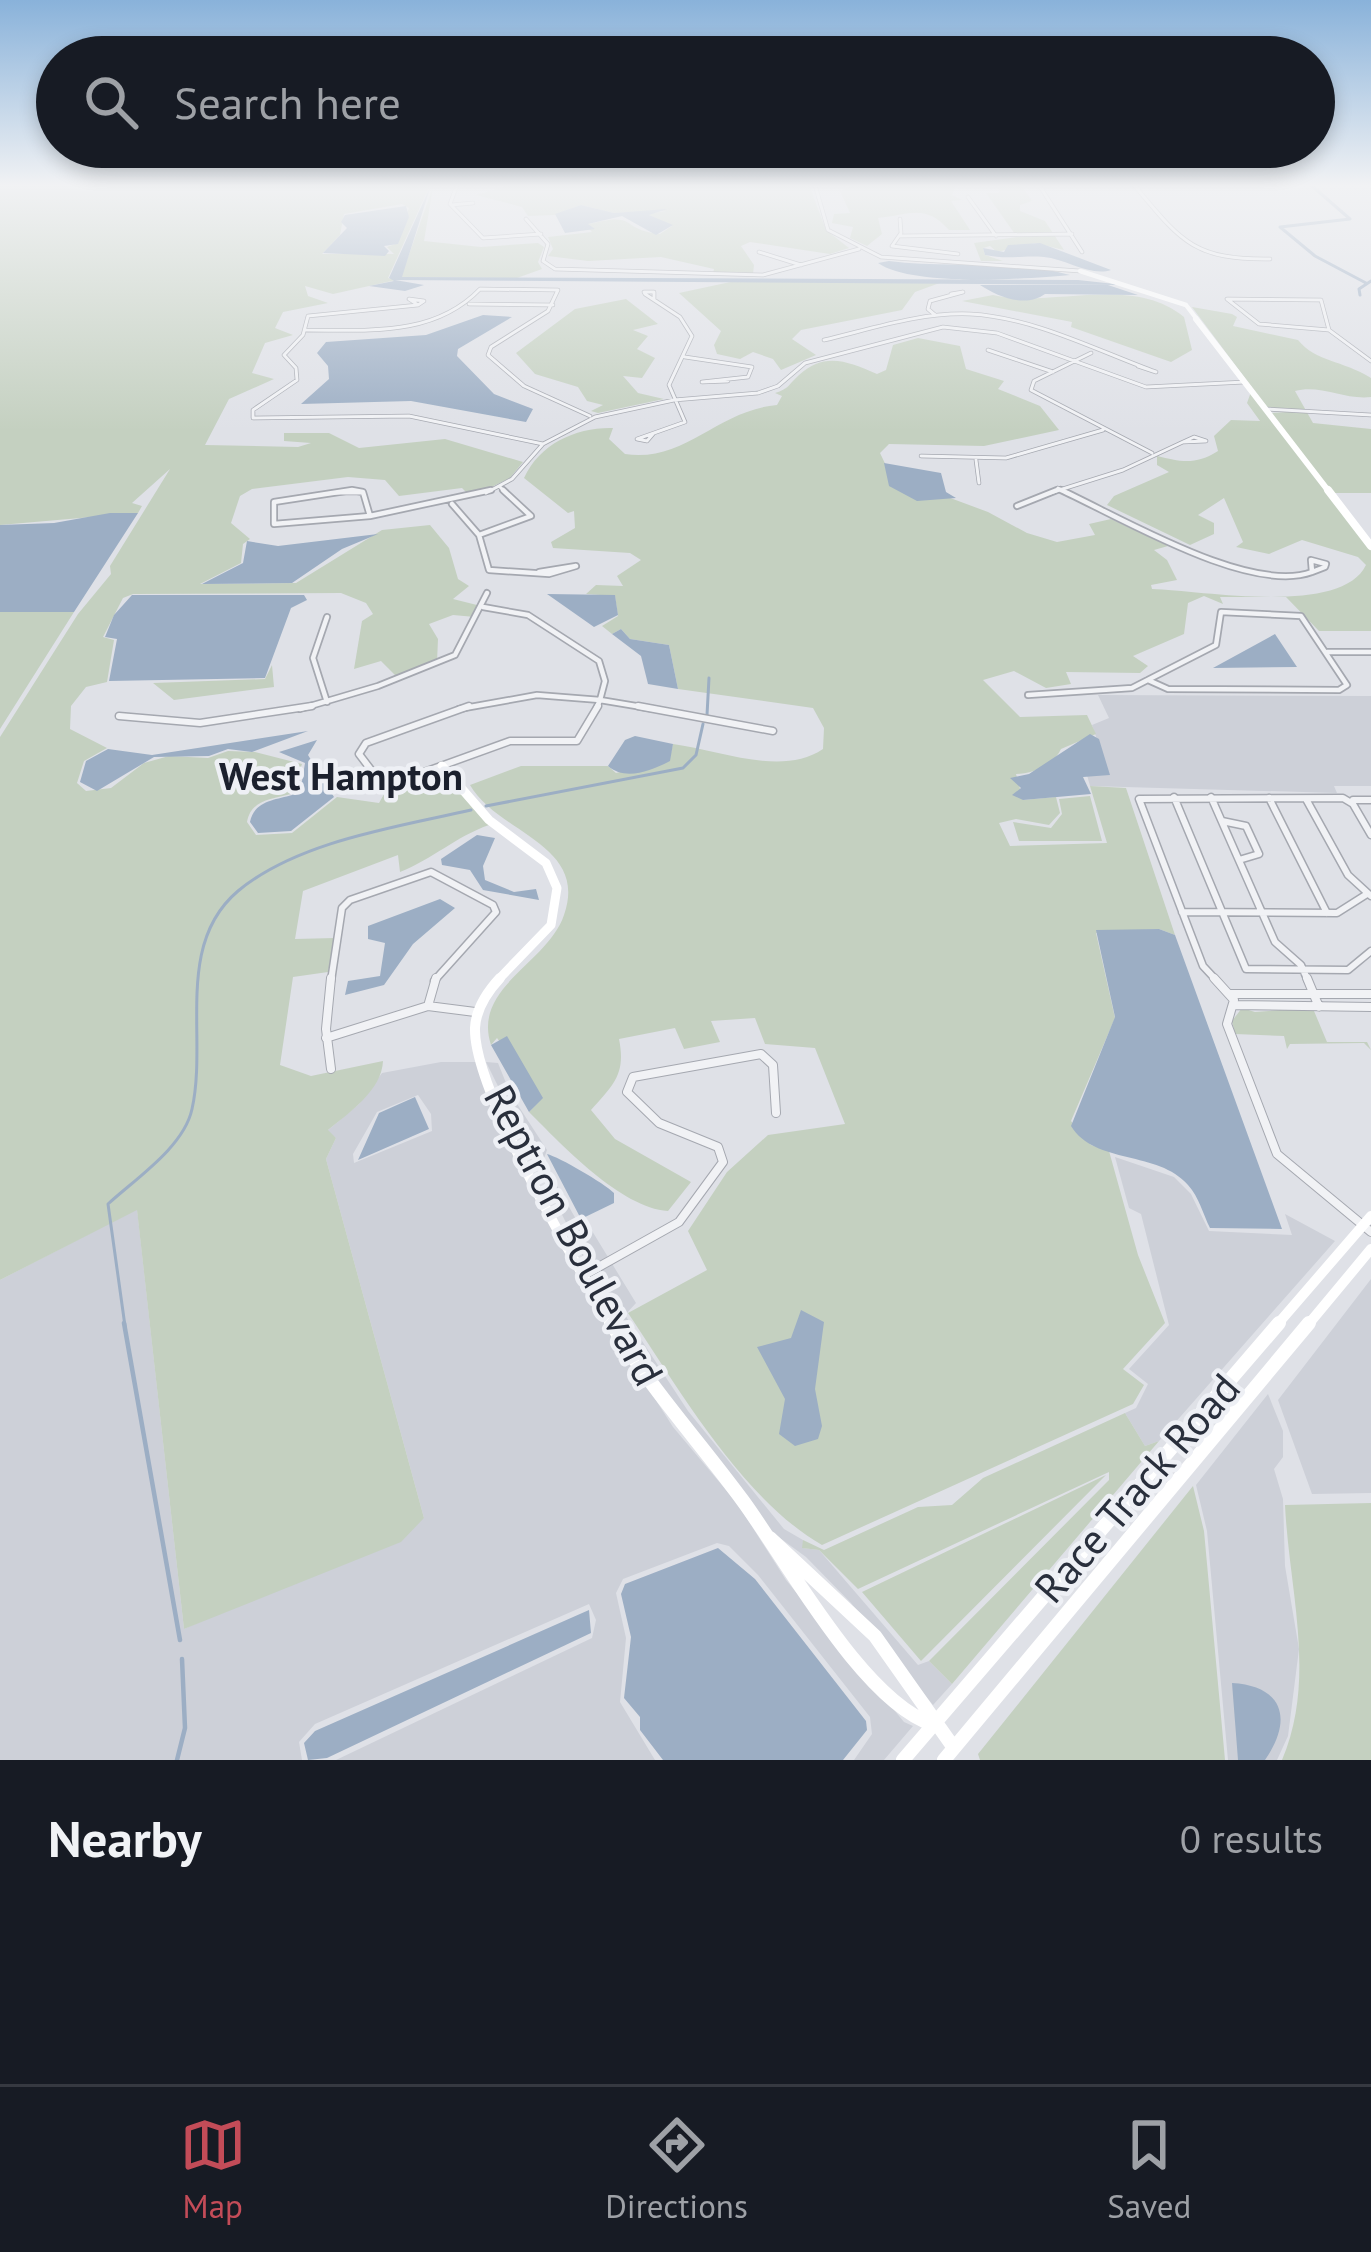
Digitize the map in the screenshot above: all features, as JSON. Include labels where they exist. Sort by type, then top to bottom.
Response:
[{"type":"street","points":[[551,267],[764,275],[799,267]]},
{"type":"street","points":[[1050,267],[1080,271]]},
{"type":"street","points":[[1060,267],[1080,271]]},
{"type":"street","points":[[1066,267],[1185,304],[1371,546]]},
{"type":"street","points":[[469,304],[480,290],[559,292],[553,305],[488,355],[516,382],[595,417]]},
{"type":"street","points":[[935,315],[928,308],[930,301],[951,294]]},
{"type":"street","points":[[653,434],[685,422],[669,385],[692,336],[688,325],[654,299]]},
{"type":"street","points":[[1329,331],[1326,303],[1319,299],[1226,300],[1236,314],[1260,325],[1329,331],[1371,361]]},
{"type":"street","points":[[543,444],[409,416],[253,418],[253,410],[297,380],[284,353],[306,329],[412,325],[469,304],[553,305]]},
{"type":"street","points":[[306,329],[305,318],[316,313],[385,312],[418,305]]},
{"type":"street","points":[[824,340],[935,315],[1006,319],[1138,366]]},
{"type":"street","points":[[370,516],[360,490],[272,505],[277,527],[370,516],[452,504],[500,487],[543,444],[595,417],[674,400],[758,393],[778,386],[805,363],[943,327],[997,333],[1162,389],[1245,382]]},
{"type":"street","points":[[988,350],[1053,372]]},
{"type":"street","points":[[1091,353],[1032,383],[1031,390],[1152,453]]},
{"type":"street","points":[[685,357],[752,368],[748,377],[728,381]]},
{"type":"street","points":[[1267,411],[1371,415]]},
{"type":"street","points":[[921,456],[976,460],[1024,455],[1103,430]]},
{"type":"street","points":[[1017,506],[1058,488],[1123,470],[1183,442]]},
{"type":"street","points":[[976,460],[979,483]]},
{"type":"street","points":[[479,535],[531,516],[500,487]]},
{"type":"street","points":[[1058,488],[1225,565],[1296,578],[1312,572]]},
{"type":"street","points":[[452,504],[479,535],[489,570],[539,572],[571,572],[577,569],[566,565],[539,572]]},
{"type":"street","points":[[119,716],[172,727],[327,702],[455,656],[487,593]]},
{"type":"street","points":[[483,607],[528,615],[598,661],[605,672],[598,703],[577,741],[510,741],[386,781],[372,775],[359,754],[366,743],[474,704],[524,696],[598,703],[773,731]]},
{"type":"street","points":[[1028,695],[1132,688],[1216,645],[1221,612],[1294,613],[1326,652],[1347,689],[1168,689],[1148,680]]},
{"type":"street","points":[[327,617],[314,658],[327,702]]},
{"type":"street","points":[[1326,652],[1371,650]]},
{"type":"street","points":[[326,1038],[428,1006],[479,1012],[492,983],[544,932],[556,912],[555,872],[545,857],[494,824],[442,766]]},
{"type":"street","points":[[1174,797],[1246,969],[1348,970],[1371,950]]},
{"type":"street","points":[[1210,797],[1286,963],[1301,970],[1319,1007]]},
{"type":"street","points":[[1269,798],[1327,913]]},
{"type":"street","points":[[1368,1224],[1277,1154],[1227,1024],[1233,1005],[1229,994],[1206,973],[1139,799],[1371,800]]},
{"type":"street","points":[[1182,912],[1327,913],[1346,911],[1369,895],[1348,875],[1306,799]]},
{"type":"street","points":[[1350,800],[1371,835]]},
{"type":"street","points":[[1222,821],[1246,826],[1259,854],[1239,860]]},
{"type":"street","points":[[331,1069],[326,1038],[344,905],[431,872],[496,912],[489,927],[445,969],[428,995],[428,1006]]},
{"type":"street","points":[[1229,994],[1371,994]]},
{"type":"street","points":[[1233,1005],[1371,1007]]},
{"type":"street","name":"Reptron Boulevard","points":[[479,1012],[475,1035],[485,1070],[586,1274],[677,1423],[766,1535],[802,1562],[848,1608],[926,1702],[949,1754]]},
{"type":"street","points":[[586,1274],[680,1222],[723,1162],[718,1147],[645,1112],[627,1092],[633,1077],[761,1054],[773,1065],[776,1113]]},
{"type":"street","name":"Race Track Road","points":[[903,1760],[1368,1224]]},
{"type":"street","name":"Race Track Road","points":[[949,1754],[1371,1249]]},
{"type":"street","points":[[1269,1336],[1286,1350]]},
{"type":"shaded area","points":[[1098,695],[1371,696],[1371,786],[1334,786],[1337,793],[1090,786],[1087,775],[1109,774],[1092,725],[1109,718]]},
{"type":"shaded area","points":[[441,1062],[477,1062],[599,1311],[673,1427],[737,1503],[786,1580],[904,1722],[913,1726],[884,1760],[854,1760],[872,1734],[870,1717],[758,1575],[729,1546],[717,1543],[623,1579],[616,1593],[626,1638],[620,1702],[655,1760],[336,1760],[592,1638],[596,1620],[589,1604],[315,1724],[299,1742],[302,1760],[0,1760],[0,1280],[137,1209],[184,1629],[424,1518],[326,1159],[336,1138],[327,1131],[359,1104],[382,1073]],"holes":[[[418,1095],[431,1114],[432,1131],[354,1163],[353,1154],[377,1112]]]},
{"type":"shaded area","points":[[486,1062],[498,1063],[510,1093],[547,1150],[543,1161],[577,1221],[586,1221],[636,1303],[625,1315],[688,1411],[784,1529],[803,1540],[803,1548],[819,1550],[918,1665],[929,1661],[952,1684],[933,1705],[851,1603],[806,1557],[769,1530],[681,1420],[607,1305]]},
{"type":"shaded area","points":[[1115,1157],[1174,1177],[1191,1194],[1209,1231],[1292,1235],[1285,1214],[1335,1241],[1159,1441],[1145,1446],[1125,1413],[1136,1408],[1148,1384],[1129,1369],[1169,1325],[1141,1214],[1129,1208]]},
{"type":"shaded area","points":[[1371,1279],[1371,1493],[1312,1494],[1278,1400]]},
{"type":"shaded area","points":[[1268,1394],[1283,1431],[1283,1457],[1274,1469],[1283,1499],[1285,1566],[1299,1649],[1288,1736],[1277,1760],[1228,1760],[1207,1531],[1196,1485]]},
{"type":"green space","points":[[0,267],[393,267],[388,278],[396,280],[333,294],[305,286],[308,296],[328,303],[283,312],[275,328],[293,335],[265,343],[252,373],[274,379],[229,399],[205,445],[298,447],[311,443],[284,441],[284,433],[329,433],[359,448],[445,439],[523,462],[510,478],[471,497],[462,488],[399,496],[385,480],[348,477],[252,489],[240,496],[231,523],[250,539],[243,544],[241,563],[200,584],[296,583],[382,530],[430,525],[449,548],[458,579],[469,586],[453,599],[481,606],[475,617],[453,615],[429,624],[438,639],[437,662],[396,676],[381,661],[354,669],[362,621],[373,614],[366,603],[341,593],[133,594],[123,598],[103,637],[114,640],[107,682],[86,687],[71,706],[70,729],[107,748],[84,761],[77,783],[86,791],[111,788],[144,763],[169,756],[208,758],[228,751],[255,752],[302,764],[291,794],[263,802],[249,815],[247,822],[256,835],[292,833],[337,797],[379,803],[387,789],[457,789],[489,825],[400,872],[398,855],[303,891],[295,939],[335,938],[328,972],[293,977],[280,1065],[311,1076],[383,1061],[371,1091],[328,1130],[336,1138],[326,1159],[424,1518],[401,1542],[184,1629],[137,1210],[0,1280],[0,737],[78,614],[111,574],[110,566],[170,469],[132,503],[142,506],[138,513],[0,525]]},
{"type":"green space","points":[[405,267],[542,269],[517,278],[401,277]]},
{"type":"green space","points":[[706,267],[754,267],[753,274],[713,273],[714,269]]},
{"type":"green space","points":[[735,281],[945,281],[915,292],[902,310],[801,330],[792,339],[816,355],[781,370],[773,359],[753,352],[740,359],[717,354],[714,345],[721,331],[679,293]]},
{"type":"green space","points":[[993,295],[1141,297],[1184,317],[1192,350],[1171,362],[1071,327],[1072,322],[962,301]]},
{"type":"green space","points":[[626,299],[658,324],[633,330],[648,336],[637,349],[655,358],[642,378],[623,376],[638,393],[664,399],[591,411],[603,405],[587,401],[578,387],[535,374],[516,353],[575,309]]},
{"type":"green space","points":[[1192,307],[1232,314],[1237,317],[1233,326],[1298,340],[1313,353],[1371,378],[1371,397],[1295,391],[1313,423],[1371,429],[1371,493],[1333,493],[1271,413],[1286,412],[1270,411],[1284,409],[1268,409]]},
{"type":"green space","points":[[918,338],[960,346],[966,369],[1004,381],[998,389],[1040,406],[1059,430],[984,446],[889,444],[880,453],[891,476],[1057,542],[1095,535],[1089,524],[1111,519],[1168,546],[1154,550],[1167,560],[1177,580],[1151,585],[1152,589],[1268,597],[1220,597],[1223,604],[1204,596],[1188,603],[1184,634],[1133,656],[1148,666],[1140,673],[1066,672],[1071,684],[1046,688],[1014,671],[983,680],[1020,717],[1087,715],[1096,734],[1061,749],[1042,768],[1016,774],[1023,800],[1056,797],[1060,813],[1049,825],[1016,819],[999,823],[1010,846],[1107,843],[1090,786],[1126,788],[1175,935],[1159,929],[1096,933],[1115,1018],[1071,1121],[1091,1145],[1109,1151],[1138,1255],[1165,1323],[1123,1369],[1144,1385],[1133,1404],[822,1545],[793,1525],[739,1471],[628,1313],[707,1270],[688,1231],[727,1172],[768,1135],[845,1124],[815,1048],[765,1044],[755,1018],[711,1021],[720,1042],[684,1049],[675,1028],[619,1039],[621,1061],[616,1078],[591,1110],[615,1139],[691,1182],[668,1211],[631,1199],[593,1173],[529,1112],[542,1098],[497,1038],[491,1045],[488,1025],[502,991],[543,947],[564,915],[568,891],[564,871],[552,855],[500,816],[470,785],[521,766],[608,766],[616,773],[669,761],[673,744],[770,761],[807,757],[823,749],[824,728],[813,708],[678,689],[669,645],[630,639],[621,629],[612,634],[602,626],[618,616],[615,596],[586,594],[596,585],[623,586],[617,576],[641,560],[630,553],[553,548],[551,542],[575,528],[574,511],[568,513],[524,478],[550,447],[586,430],[613,428],[609,439],[625,454],[666,451],[736,416],[777,405],[782,396],[775,393],[818,363],[847,363],[877,374],[886,370],[893,345]]},
{"type":"green space","points":[[1251,392],[1371,549],[1371,631],[1319,631],[1286,597],[1268,597],[1329,591],[1352,581],[1366,565],[1358,557],[1302,540],[1269,554],[1236,547],[1243,542],[1224,498],[1198,515],[1214,523],[1214,534],[1190,545],[1107,505],[1114,496],[1169,472],[1157,465],[1157,456],[1203,459],[1218,451],[1214,436],[1231,420],[1260,421],[1247,403]]},
{"type":"green space","points":[[0,612],[74,612],[0,729]]},
{"type":"green space","points":[[272,665],[274,687],[174,700],[153,683],[265,679]]},
{"type":"green space","points":[[1090,796],[1102,841],[1019,841],[1013,822],[1051,828],[1062,814],[1059,799]]},
{"type":"green space","points":[[1242,1008],[1255,1012],[1307,1008],[1314,1011],[1327,1042],[1367,1042],[1371,1050],[1364,1043],[1290,1044],[1287,1049],[1284,1036],[1235,1034],[1232,1021]]},
{"type":"green space","points":[[1125,1413],[1145,1446],[1159,1441],[952,1684],[929,1661],[1109,1480],[1109,1472],[858,1589],[819,1550],[802,1548],[803,1540],[824,1550],[918,1507],[952,1505],[983,1478]]},
{"type":"green space","points":[[1106,1475],[921,1661],[862,1592]]},
{"type":"green space","points":[[1193,1486],[1204,1531],[1225,1760],[980,1760],[978,1754]]},
{"type":"green space","points":[[1371,1503],[1371,1760],[1282,1760],[1298,1698],[1299,1666],[1285,1505]]},
{"type":"water","points":[[394,267],[405,267],[402,277],[1078,280],[1124,285],[395,280],[424,285],[405,291],[369,286],[394,281],[389,278]]},
{"type":"water","points":[[886,267],[1026,267],[1070,275],[942,278]]},
{"type":"water","points":[[980,285],[1108,285],[1138,295],[1045,294],[1021,300]]},
{"type":"water","points":[[483,315],[512,317],[458,349],[457,356],[494,394],[533,409],[526,422],[411,401],[301,404],[329,379],[328,366],[317,353],[326,342],[426,335]]},
{"type":"water","points":[[884,463],[941,473],[946,492],[956,498],[917,501],[889,486]]},
{"type":"water","points":[[138,513],[74,612],[0,612],[0,525],[54,523]]},
{"type":"water","points":[[378,534],[342,549],[292,583],[202,584],[243,563],[247,541],[278,546]]},
{"type":"water","points":[[547,594],[615,595],[618,615],[594,627]]},
{"type":"water","points":[[132,595],[304,595],[307,600],[291,608],[265,678],[109,681],[117,639],[105,637],[114,615]]},
{"type":"water","points":[[621,629],[630,639],[669,645],[678,689],[648,684],[641,656],[612,634]]},
{"type":"water","points":[[1275,634],[1297,667],[1213,668]]},
{"type":"water","points":[[308,731],[252,752],[228,749],[209,756],[154,757],[97,791],[80,782],[86,761],[108,749],[152,755]]},
{"type":"water","points":[[1090,734],[1099,739],[1110,775],[1083,777],[1091,794],[1023,800],[1012,795],[1021,788],[1010,778],[1029,774]]},
{"type":"water","points":[[635,736],[673,744],[670,761],[630,774],[608,766],[625,740]]},
{"type":"water","points":[[317,740],[308,755],[334,797],[291,831],[258,833],[250,822],[256,810],[292,795],[302,781],[305,763],[279,752]]},
{"type":"water","points":[[477,835],[495,838],[483,866],[485,880],[514,892],[536,889],[539,900],[483,890],[470,870],[442,865],[441,859]]},
{"type":"water","points":[[440,899],[455,908],[413,944],[384,985],[345,995],[348,981],[380,976],[385,943],[368,939],[368,926]]},
{"type":"water","points":[[1159,929],[1175,935],[1282,1229],[1210,1228],[1195,1195],[1175,1174],[1095,1147],[1071,1126],[1115,1017],[1096,930]]},
{"type":"water","points":[[507,1036],[543,1098],[529,1112],[491,1045]]},
{"type":"water","points":[[415,1097],[429,1129],[358,1160],[379,1113]]},
{"type":"water","points":[[547,1154],[609,1189],[614,1203],[581,1219]]},
{"type":"water","points":[[801,1310],[824,1322],[815,1389],[822,1426],[818,1439],[795,1446],[779,1434],[785,1399],[757,1347],[791,1338]]},
{"type":"water","points":[[718,1548],[755,1579],[866,1721],[867,1730],[843,1760],[663,1760],[640,1730],[640,1717],[624,1698],[631,1637],[621,1594],[625,1584]]},
{"type":"water","points":[[589,1610],[591,1633],[327,1758],[308,1760],[304,1743],[315,1731]]},
{"type":"water","points":[[1232,1683],[1263,1691],[1278,1708],[1279,1732],[1265,1760],[1238,1760]]},
{"type":"waterway","points":[[1336,267],[1366,283]]},
{"type":"waterway","points":[[1360,295],[1359,289],[1371,281]]},
{"type":"waterway","points":[[707,715],[709,678]]},
{"type":"waterway","points":[[486,806],[683,768],[696,755],[703,724]]},
{"type":"waterway","points":[[125,1326],[108,1204],[157,1161],[187,1123],[196,1081],[200,965],[218,913],[238,891],[289,860],[349,838],[471,810]]},
{"type":"waterway","points":[[124,1323],[180,1640]]},
{"type":"waterway","points":[[177,1760],[185,1728],[182,1659]]},
{"type":"district","name":"West Hampton","points":[[341,776]]}]
